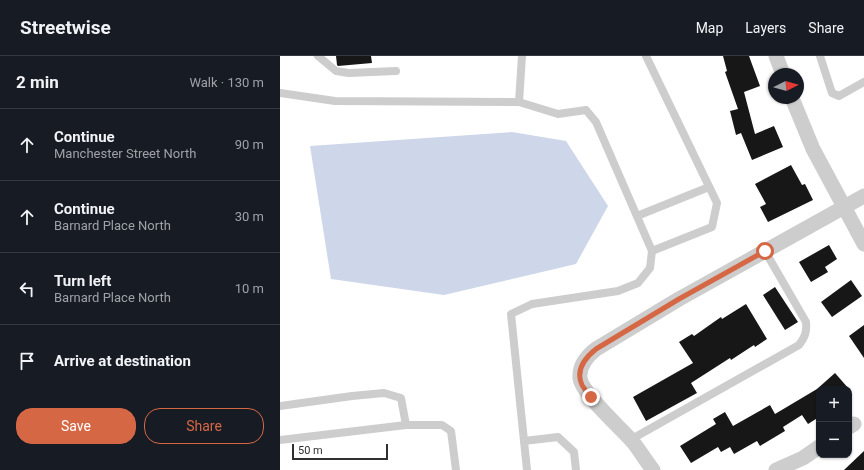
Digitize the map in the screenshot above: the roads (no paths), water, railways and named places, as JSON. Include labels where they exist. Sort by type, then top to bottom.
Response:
[{"type":"street","points":[[776,56],[780,68]]},
{"type":"street","points":[[794,104],[813,149],[864,244]]},
{"type":"street","points":[[653,470],[630,440],[591,397],[582,384],[580,376],[582,366],[588,356],[596,349],[679,299],[864,196]]},
{"type":"street","points":[[776,470],[807,464],[816,451]]},
{"type":"lane","points":[[318,56],[336,71],[349,73],[396,71]]},
{"type":"lane","points":[[519,102],[522,56]]},
{"type":"lane","points":[[646,56],[716,203],[712,227],[652,251]]},
{"type":"lane","points":[[820,56],[832,93],[839,96],[864,82]]},
{"type":"lane","points":[[280,92],[335,101],[519,102],[558,114],[586,110],[596,122],[652,251],[650,268],[638,283],[618,291],[532,304],[511,314],[527,470]]},
{"type":"lane","points":[[637,216],[709,187]]},
{"type":"lane","points":[[630,440],[799,345],[804,337],[806,322],[765,251]]},
{"type":"lane","points":[[280,406],[384,393],[401,398],[406,425]]},
{"type":"lane","points":[[280,440],[406,425],[442,425],[452,431],[456,470]]},
{"type":"lane","points":[[524,441],[558,437],[574,452],[576,470]]},
{"type":"water","points":[[512,132],[566,141],[608,206],[576,264],[444,295],[331,279],[310,146]]}]
